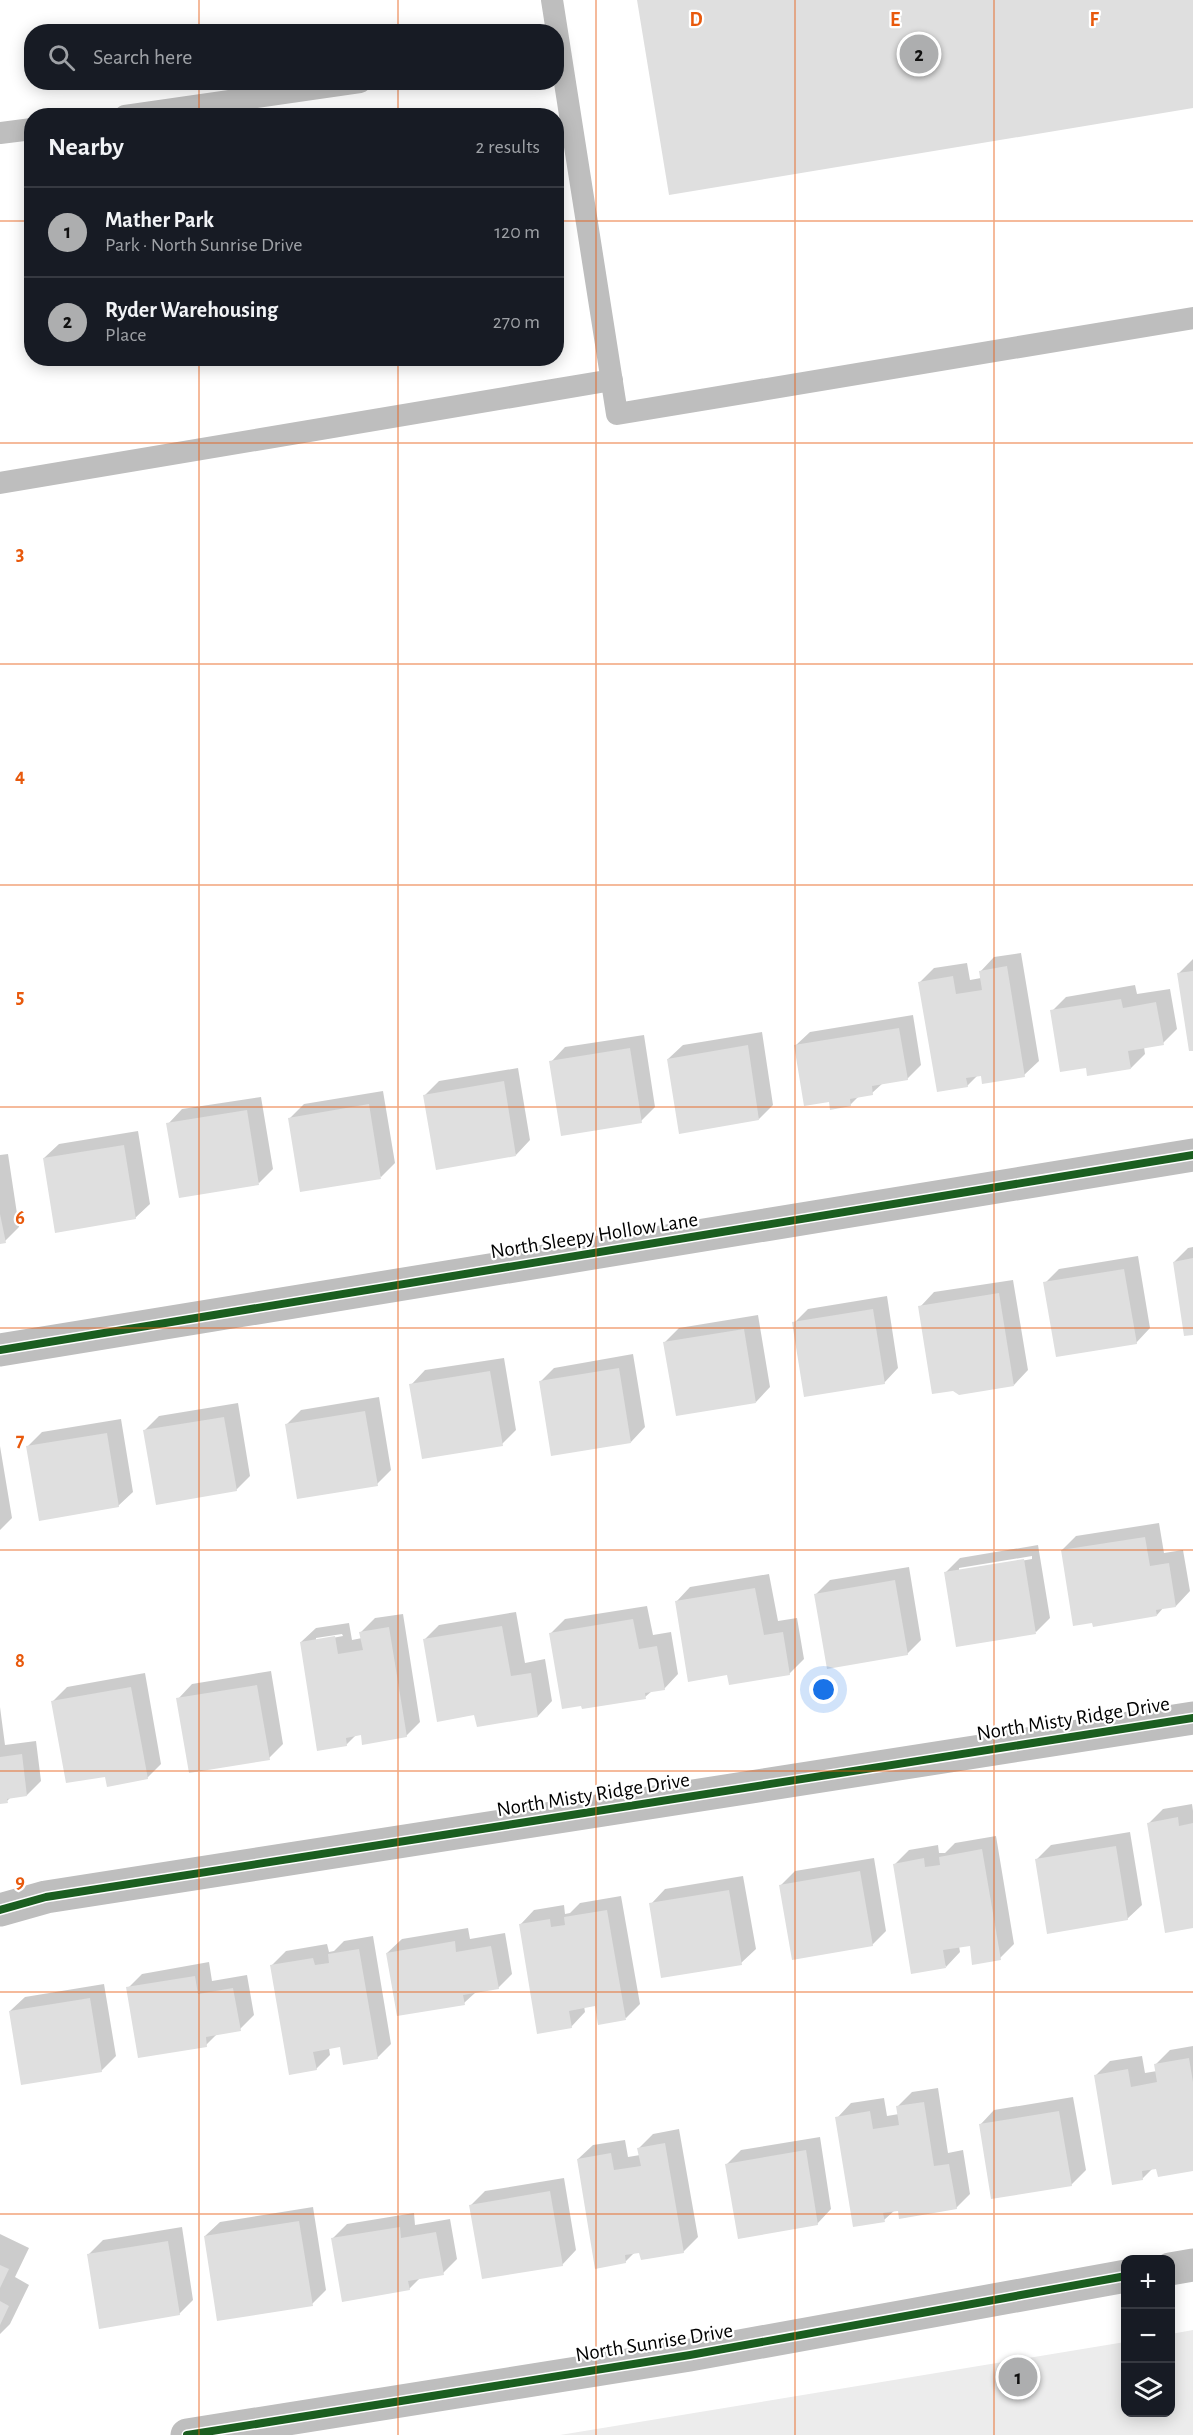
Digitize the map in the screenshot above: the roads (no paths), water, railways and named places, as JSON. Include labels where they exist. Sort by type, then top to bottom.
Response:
[{"type":"street","name":"North Sleepy Hollow Lane","points":[[0,1350],[1193,1155]]},
{"type":"street","name":"North Misty Ridge Drive","points":[[0,1910],[46,1898],[1193,1718]]},
{"type":"street","points":[[1175,2268],[1193,2265]]},
{"type":"street","name":"North Sunrise Drive","points":[[187,2435],[690,2355],[1121,2277]]},
{"type":"lane","points":[[552,0],[555,24]]},
{"type":"lane","points":[[180,108],[305,90]]},
{"type":"lane","points":[[564,90],[617,414],[1193,318]]},
{"type":"lane","points":[[0,133],[24,130]]},
{"type":"lane","points":[[0,483],[612,380]]},
{"type":"place","name":"Ryder Warehousing","points":[[919,54]]},
{"type":"place","name":"Mather Park","points":[[1018,2377]]}]
